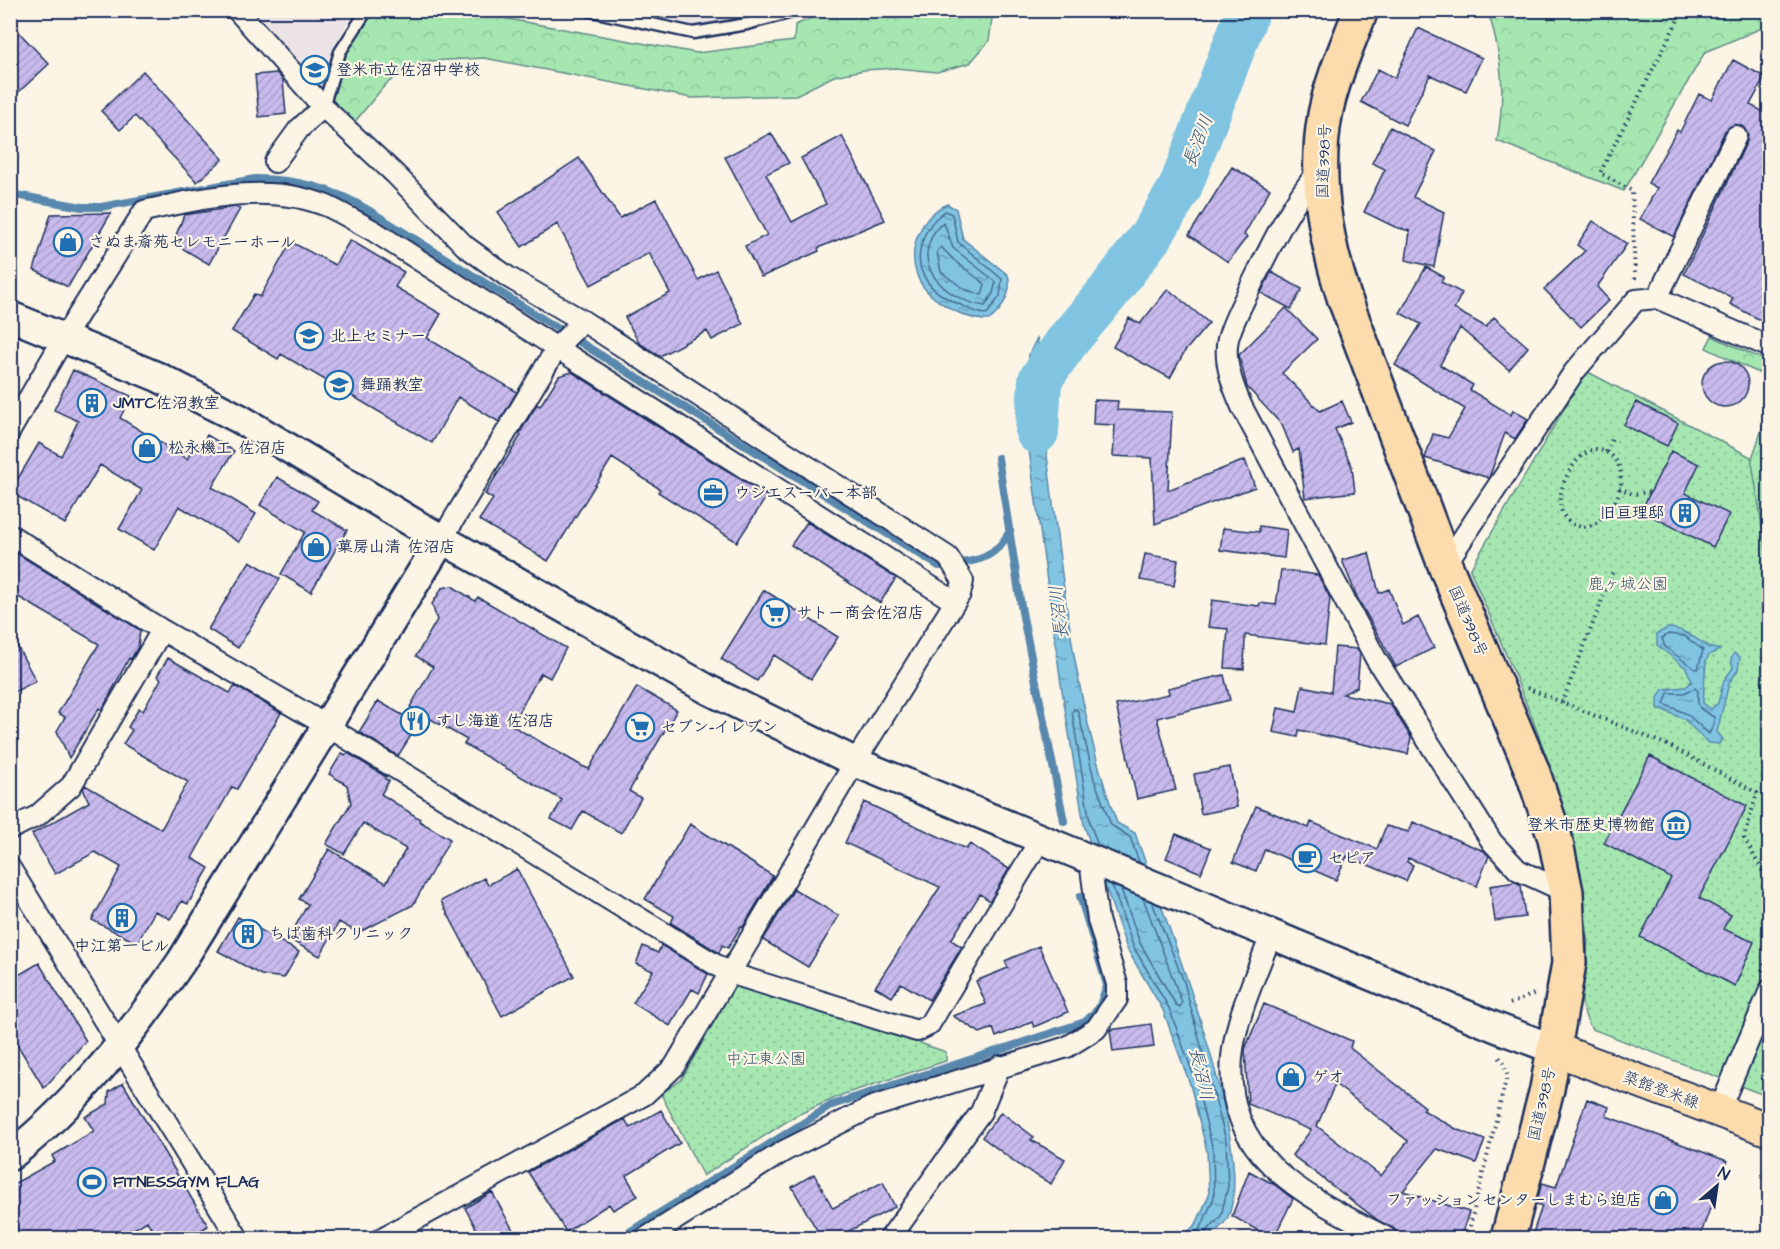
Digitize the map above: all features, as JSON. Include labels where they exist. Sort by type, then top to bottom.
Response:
[{"type":"highway","name":"国道398号","points":[[1361,10],[1344,54],[1325,116],[1321,168],[1322,214],[1330,254],[1445,566],[1532,770],[1555,838],[1566,892],[1569,963],[1547,1089],[1508,1239]]},
{"type":"main road","name":"築館登米線","points":[[1554,1049],[1770,1130]]},
{"type":"street","points":[[237,10],[323,107],[395,174],[465,246],[508,277],[583,321],[948,557],[963,581],[955,602],[855,762],[674,1067],[644,1095],[382,1239]]},
{"type":"street","points":[[275,162],[299,129],[323,107]]},
{"type":"street","points":[[1657,298],[1736,136]]},
{"type":"street","points":[[1321,168],[1299,194],[1240,308],[1227,340],[1232,384],[1242,407],[1376,659],[1487,833],[1518,870],[1566,892]]},
{"type":"street","points":[[10,431],[65,336],[144,211],[190,201],[266,192],[325,206],[372,230],[558,346],[955,602]]},
{"type":"street","points":[[1445,566],[1574,372],[1636,300],[1657,298],[1770,347]]},
{"type":"street","points":[[10,315],[65,336],[158,377],[240,419],[442,539],[709,690],[855,762],[1090,861],[1554,1049]]},
{"type":"street","points":[[10,1156],[31,1140],[75,1096],[120,1044],[181,962],[442,539],[558,346],[583,321]]},
{"type":"street","points":[[10,535],[162,630],[327,726],[729,973],[917,1031],[929,1025],[1040,840]]},
{"type":"street","points":[[10,829],[37,816],[71,786],[162,630]]},
{"type":"street","points":[[646,1239],[784,1151],[872,1107],[1067,1047],[1096,1029],[1117,999],[1117,984],[1098,920],[1090,861]]},
{"type":"street","points":[[10,868],[238,1239]]},
{"type":"street","points":[[1271,935],[1241,1017],[1232,1057],[1233,1086],[1239,1119],[1254,1150],[1276,1173],[1387,1239]]},
{"type":"street","points":[[1719,1111],[1765,982]]},
{"type":"street","points":[[890,1239],[981,1112],[1000,1066]]},
{"type":"lane","points":[[323,107],[340,52],[367,10]]},
{"type":"lane","points":[[587,10],[693,33],[747,24],[800,10]]},
{"type":"path","points":[[1636,300],[1632,191],[1600,173],[1683,10]]},
{"type":"path","points":[[1606,452],[1612,439]]},
{"type":"path","points":[[1587,451],[1606,452],[1617,461],[1621,468],[1619,488],[1609,512],[1598,524],[1581,527],[1566,520],[1562,513],[1560,496],[1574,462],[1587,451]]},
{"type":"path","points":[[1619,488],[1633,494],[1650,492]]},
{"type":"path","points":[[1562,703],[1614,569]]},
{"type":"path","points":[[1525,687],[1670,746],[1757,793],[1744,838],[1762,870],[1770,873]]},
{"type":"path","points":[[1765,982],[1770,952]]},
{"type":"path","points":[[1467,1239],[1507,1076],[1504,1063],[1492,1050]]},
{"type":"shaded area","name":"登米市立佐沼中学校","points":[[251,11],[359,11],[351,16],[333,49],[321,90]]},
{"type":"shaded area","points":[[616,11],[769,11],[693,27]]},
{"type":"green space","points":[[378,11],[504,11],[508,19],[697,53],[794,41],[795,25],[829,11],[993,11],[989,41],[970,63],[937,72],[896,68],[864,70],[834,76],[796,95],[692,98],[484,58],[430,61],[405,70],[385,85],[353,124],[332,99],[348,50],[360,28]]},
{"type":"green space","points":[[1488,11],[1769,11],[1769,25],[1705,52],[1624,191],[1497,141],[1502,91],[1501,75],[1497,44]]},
{"type":"green space","points":[[1712,336],[1769,362],[1769,378],[1706,348]]},
{"type":"green space","name":"鹿ヶ城公園","points":[[1586,371],[1751,457],[1770,574],[1769,1097],[1592,1029],[1586,1018],[1582,996],[1587,931],[1578,870],[1568,826],[1540,739],[1470,570]]},
{"type":"green space","points":[[1769,408],[1769,532],[1724,641],[1736,506]]},
{"type":"green space","name":"中江東公園","points":[[736,983],[825,1010],[946,1052],[946,1061],[844,1094],[795,1116],[703,1176],[661,1094],[681,1080]]},
{"type":"water","points":[[947,204],[956,209],[963,239],[1008,275],[1008,294],[998,311],[989,320],[969,317],[937,300],[921,284],[917,275],[914,254],[918,234],[930,216]]},
{"type":"water","points":[[1037,338],[1047,389],[1043,404],[1045,440],[1063,585],[1070,634],[1089,729],[1117,823],[1135,833],[1184,970],[1219,1088],[1230,1142],[1234,1187],[1227,1219],[1208,1238],[1181,1238],[1196,1224],[1209,1195],[1207,1151],[1190,1084],[1163,1010],[1127,949],[1084,825],[1061,684],[1027,435],[1029,354]]},
{"type":"water","points":[[1667,628],[1676,629],[1710,647],[1721,649],[1709,655],[1706,661],[1703,703],[1711,709],[1718,703],[1724,680],[1733,668],[1731,659],[1734,653],[1740,657],[1738,670],[1729,683],[1717,732],[1723,739],[1719,744],[1708,743],[1684,719],[1658,708],[1658,698],[1663,689],[1686,687],[1692,681],[1686,668],[1657,645],[1657,634]]},
{"type":"building","points":[[10,23],[49,64],[10,100]]},
{"type":"building","points":[[1418,28],[1482,58],[1466,91],[1430,75],[1405,125],[1361,102],[1378,69],[1395,78]]},
{"type":"building","points":[[1733,60],[1765,77],[1750,105],[1770,115],[1770,308],[1762,321],[1730,304],[1733,298],[1684,274],[1747,141],[1748,135],[1742,126],[1735,124],[1725,131],[1674,237],[1640,219],[1657,188],[1648,183],[1677,130],[1680,132],[1699,94],[1712,100]]},
{"type":"building","points":[[143,71],[223,159],[197,182],[135,116],[120,130],[101,111]]},
{"type":"building","points":[[277,73],[283,80],[286,114],[259,117],[255,75]]},
{"type":"building","points":[[1390,127],[1436,151],[1413,197],[1444,212],[1434,267],[1406,260],[1410,231],[1395,227],[1364,212],[1385,169],[1372,163]]},
{"type":"building","points":[[771,133],[789,163],[766,174],[792,222],[826,204],[801,158],[842,136],[885,220],[818,248],[819,251],[761,277],[745,246],[767,235],[725,157]]},
{"type":"building","points":[[579,158],[620,218],[656,199],[698,280],[716,270],[743,324],[712,340],[707,331],[660,356],[639,343],[625,317],[670,293],[649,253],[591,285],[557,224],[522,247],[498,212]]},
{"type":"building","points":[[1232,167],[1270,189],[1244,235],[1247,237],[1228,262],[1189,235]]},
{"type":"building","points":[[235,207],[240,209],[209,264],[173,243],[184,215]]},
{"type":"building","name":"さぬま斎苑セレモニーホール","points":[[111,213],[68,287],[34,270],[51,214]]},
{"type":"building","points":[[1593,221],[1627,244],[1597,287],[1609,300],[1581,327],[1544,289],[1585,251],[1577,245]]},
{"type":"building","points":[[350,240],[404,272],[395,287],[441,314],[427,338],[517,392],[499,422],[458,397],[432,443],[281,354],[278,359],[232,331],[254,294],[260,297],[291,242],[335,265]]},
{"type":"building","points":[[1426,267],[1444,277],[1441,282],[1462,293],[1454,309],[1486,327],[1494,317],[1528,347],[1509,370],[1460,328],[1440,365],[1473,385],[1470,390],[1511,415],[1513,410],[1528,419],[1515,439],[1505,433],[1489,478],[1425,458],[1433,434],[1448,438],[1465,409],[1395,365],[1421,324],[1400,313]]},
{"type":"building","points":[[1271,272],[1302,289],[1291,309],[1261,293]]},
{"type":"building","points":[[1168,289],[1209,323],[1185,351],[1170,378],[1113,347],[1129,318],[1140,324]]},
{"type":"building","points":[[1286,308],[1317,339],[1282,373],[1320,411],[1342,401],[1351,422],[1335,429],[1352,467],[1355,492],[1305,498],[1299,449],[1293,452],[1282,425],[1247,387],[1239,355]]},
{"type":"building","points":[[1725,361],[1734,362],[1741,368],[1747,375],[1747,393],[1741,400],[1734,406],[1725,407],[1716,406],[1709,400],[1703,393],[1702,384],[1703,375],[1709,368],[1716,362]]},
{"type":"building","points":[[73,370],[131,396],[120,418],[187,459],[195,444],[200,447],[207,435],[234,451],[212,487],[256,514],[239,542],[179,506],[154,550],[119,529],[142,490],[100,465],[65,524],[10,492],[39,443],[61,456],[78,421],[54,410]]},
{"type":"building","points":[[572,372],[767,496],[737,542],[658,492],[660,489],[612,458],[548,561],[479,520],[493,499],[485,494],[537,404],[540,406],[559,376]]},
{"type":"building","points":[[1094,400],[1118,401],[1117,410],[1172,412],[1168,490],[1245,460],[1255,487],[1155,524],[1152,458],[1113,456],[1115,425],[1093,424]]},
{"type":"building","points":[[1636,402],[1678,423],[1667,446],[1624,425]]},
{"type":"building","name":"旧亘理邸","points":[[1671,451],[1699,464],[1685,493],[1729,514],[1713,547],[1641,511]]},
{"type":"building","points":[[277,477],[318,501],[312,510],[347,530],[311,592],[281,574],[305,532],[260,505]]},
{"type":"building","points":[[807,522],[896,578],[880,603],[791,545]]},
{"type":"building","points":[[1259,526],[1287,530],[1284,558],[1220,550],[1223,528],[1259,532]]},
{"type":"building","points":[[10,549],[140,630],[138,647],[131,659],[129,658],[102,710],[99,708],[69,758],[57,731],[65,717],[58,713],[99,644],[10,592]]},
{"type":"building","points":[[1369,553],[1379,593],[1389,589],[1403,625],[1418,617],[1434,648],[1396,667],[1357,597],[1342,560]]},
{"type":"building","points":[[1145,554],[1178,560],[1174,586],[1140,580]]},
{"type":"building","points":[[250,561],[280,579],[238,648],[208,629]]},
{"type":"building","points":[[1281,570],[1318,575],[1330,598],[1325,645],[1245,635],[1244,669],[1225,668],[1228,629],[1208,627],[1212,600],[1259,606],[1260,603],[1276,605]]},
{"type":"building","points":[[452,586],[475,601],[478,597],[566,648],[550,678],[541,673],[511,725],[582,766],[589,769],[637,687],[677,710],[629,791],[641,798],[621,833],[583,811],[572,830],[551,819],[562,800],[464,744],[467,740],[410,707],[433,667],[416,656],[437,620],[432,604],[442,588]]},
{"type":"building","name":"サトー商会佐沼店","points":[[764,590],[838,637],[811,679],[774,655],[757,681],[721,659]]},
{"type":"building","points":[[10,633],[36,681],[10,694]]},
{"type":"building","points":[[1335,647],[1357,649],[1360,654],[1357,687],[1343,694],[1390,704],[1411,737],[1408,754],[1299,730],[1298,737],[1273,732],[1278,708],[1297,712],[1302,686],[1331,692]]},
{"type":"building","points":[[168,658],[230,693],[235,686],[281,713],[237,789],[232,787],[192,858],[209,868],[188,904],[182,901],[170,919],[155,911],[137,943],[92,920],[121,867],[95,852],[55,874],[32,834],[89,802],[83,789],[85,785],[161,829],[188,782],[123,744],[132,730],[128,727],[139,708],[143,711],[161,679],[157,676]]},
{"type":"building","points":[[1224,675],[1230,700],[1157,718],[1176,790],[1137,799],[1116,705],[1169,694],[1168,688]]},
{"type":"building","points":[[378,701],[418,724],[398,756],[359,732]]},
{"type":"building","points":[[342,753],[346,755],[348,753],[386,777],[385,779],[389,781],[381,794],[420,819],[419,821],[450,839],[413,905],[358,933],[339,922],[320,956],[288,939],[308,904],[299,899],[329,849],[386,883],[406,849],[363,823],[344,854],[326,844],[351,803],[347,785],[329,774]]},
{"type":"building","name":"登米市歴史博物館","points":[[1650,756],[1747,806],[1699,898],[1731,915],[1723,929],[1754,942],[1735,986],[1640,937],[1671,878],[1604,843]]},
{"type":"building","points":[[1230,767],[1237,807],[1201,814],[1194,774]]},
{"type":"building","points":[[864,802],[966,849],[970,844],[1009,869],[990,901],[980,894],[951,940],[962,947],[929,1000],[901,983],[892,997],[875,987],[940,887],[845,843]]},
{"type":"building","points":[[1256,806],[1309,828],[1311,822],[1377,849],[1386,826],[1409,832],[1413,822],[1484,851],[1489,856],[1477,886],[1408,858],[1407,862],[1413,865],[1406,881],[1347,856],[1336,880],[1265,849],[1256,871],[1233,862]]},
{"type":"building","points":[[690,824],[773,876],[743,927],[741,926],[728,948],[722,945],[719,953],[671,923],[674,916],[645,899]]},
{"type":"building","points":[[1176,834],[1211,848],[1201,873],[1166,858]]},
{"type":"building","points":[[517,869],[574,976],[502,1016],[441,901],[484,878],[488,885]]},
{"type":"building","points":[[1516,882],[1521,885],[1525,917],[1495,921],[1490,886]]},
{"type":"building","points":[[794,889],[839,916],[808,967],[763,940]]},
{"type":"building","name":"ちば歯科クリニック","points":[[238,917],[299,952],[284,978],[261,975],[218,951]]},
{"type":"building","points":[[661,945],[708,974],[699,993],[692,989],[670,1026],[633,1003],[653,971],[636,964],[643,946],[658,953]]},
{"type":"building","points":[[1039,946],[1068,1012],[1034,1027],[1032,1022],[996,1037],[993,1028],[980,1033],[953,1016],[986,1004],[976,981],[1008,968],[1005,961]]},
{"type":"building","points":[[39,963],[86,1041],[44,1088],[10,1033],[10,980]]},
{"type":"building","points":[[1264,1004],[1352,1041],[1350,1048],[1425,1107],[1423,1110],[1458,1130],[1485,1140],[1476,1163],[1437,1149],[1403,1191],[1469,1212],[1460,1239],[1403,1239],[1393,1228],[1379,1221],[1292,1155],[1311,1130],[1248,1104],[1245,1049]],"holes":[[[1335,1084],[1408,1141],[1381,1176],[1317,1126]]]},
{"type":"building","points":[[1151,1024],[1154,1047],[1113,1052],[1110,1030]]},
{"type":"building","points":[[123,1083],[208,1226],[187,1239],[158,1239],[147,1221],[118,1239],[23,1239],[10,1216],[10,1186],[55,1161],[52,1156],[94,1131],[85,1117],[108,1104],[109,1092]]},
{"type":"building","points":[[1587,1099],[1609,1107],[1606,1116],[1727,1161],[1699,1239],[1531,1239],[1542,1206],[1536,1204],[1542,1183],[1556,1187]]},
{"type":"building","points":[[661,1110],[680,1143],[626,1176],[638,1196],[613,1210],[609,1204],[566,1232],[528,1172],[625,1119],[630,1128]]},
{"type":"building","points":[[1001,1112],[1034,1137],[1031,1140],[1065,1159],[1051,1184],[1022,1167],[982,1137]]},
{"type":"building","points":[[1249,1171],[1275,1185],[1293,1199],[1273,1239],[1232,1216]]},
{"type":"building","points":[[814,1174],[833,1208],[883,1182],[895,1207],[849,1231],[854,1239],[822,1239],[792,1187]]},
{"type":"building","points":[[492,1192],[518,1239],[482,1239],[465,1208]]},
{"type":"waterway","name":"長沼川","points":[[1037,432],[1040,380],[1068,340],[1107,294],[1153,233],[1180,188],[1248,10]]},
{"type":"waterway","points":[[10,194],[82,207],[101,207],[255,179],[314,186],[355,202],[939,566],[980,559],[996,550],[1010,531]]},
{"type":"waterway","points":[[998,458],[1022,612],[1064,821]]},
{"type":"waterway","points":[[620,1238],[832,1105],[1085,1022],[1099,1008],[1107,985],[1080,896]]},
{"type":"place","name":"登米市立佐沼中学校","points":[[315,70]]},
{"type":"place","name":"さぬま斎苑セレモニーホール","points":[[68,242]]},
{"type":"place","name":"北上セミナー","points":[[309,336]]},
{"type":"place","name":"舞踊教室","points":[[339,385]]},
{"type":"place","name":"JMTC佐沼教室","points":[[92,403]]},
{"type":"place","name":"松永機工 佐沼店","points":[[147,448]]},
{"type":"place","name":"ウジエスーパー本部","points":[[713,493]]},
{"type":"place","name":"旧亘理邸","points":[[1685,513]]},
{"type":"place","name":"菓房山清 佐沼店","points":[[316,547]]},
{"type":"place","name":"サトー商会佐沼店","points":[[775,613]]},
{"type":"place","name":"すし海道 佐沼店","points":[[415,721]]},
{"type":"place","name":"セブン-イレブン","points":[[640,727]]},
{"type":"place","name":"登米市歴史博物館","points":[[1676,825]]},
{"type":"place","name":"セピア","points":[[1307,858]]},
{"type":"place","name":"中江第一ビル","points":[[122,918]]},
{"type":"place","name":"ちば歯科クリニック","points":[[248,934]]},
{"type":"place","name":"ゲオ","points":[[1291,1077]]},
{"type":"place","name":"FITNESSGYM FLAG","points":[[92,1182]]},
{"type":"place","name":"ファッションセンターしまむら迫店","points":[[1663,1200]]}]
